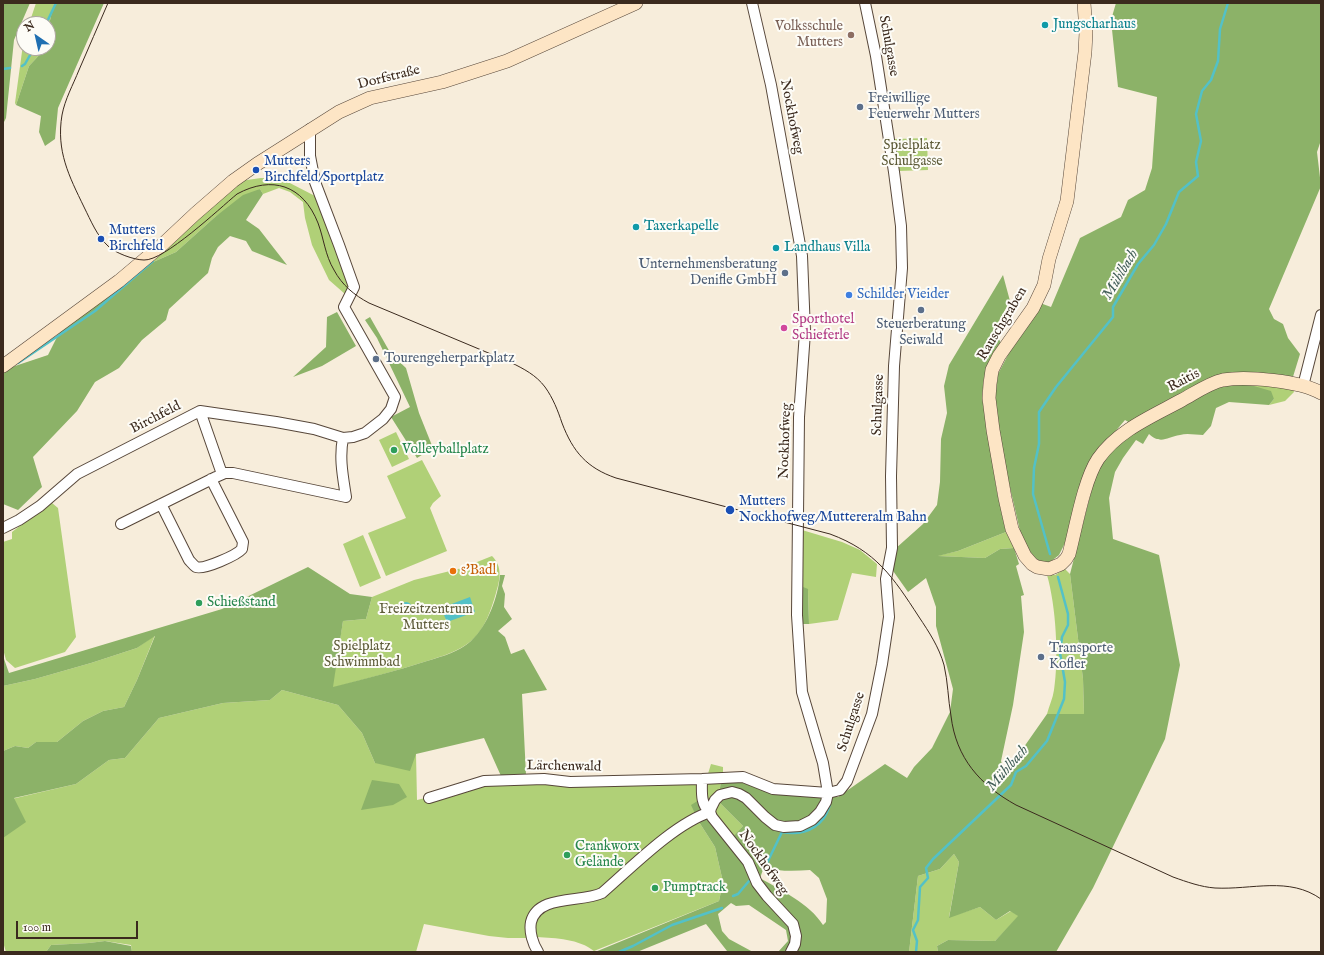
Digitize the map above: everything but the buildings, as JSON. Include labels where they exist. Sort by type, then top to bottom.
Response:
[{"type":"street","name":"Dorfstraße","points":[[3,366],[120,281],[163,244],[213,197],[233,181],[339,112],[370,98],[442,82],[497,65],[636,3]]},
{"type":"street","name":"Nockhofweg","points":[[752,3],[771,85],[802,256],[805,332],[799,417],[797,615],[802,692],[823,763],[828,793],[826,802],[816,816],[804,825],[794,827],[780,826],[769,821],[746,798],[736,792],[724,793],[717,797],[712,803],[710,812],[712,817],[748,862],[754,877],[767,896],[793,924],[796,932],[796,940],[791,952]]},
{"type":"street","name":"Schulgasse","points":[[828,793],[840,790],[845,784],[870,719],[882,664],[889,617],[886,579],[892,548],[891,476],[894,376],[902,247],[894,172],[876,56],[865,3]]},
{"type":"street","name":"Rauschgraben","points":[[1084,3],[1086,52],[1067,201],[1049,260],[1044,285],[1034,308],[999,356],[992,370],[990,384],[989,398],[993,430],[1012,529],[1028,561],[1037,567],[1049,569],[1055,567],[1066,559],[1069,554],[1083,498],[1097,460]]},
{"type":"street","name":"Birchfeld","points":[[3,528],[19,520],[40,506],[77,474],[200,411],[314,429],[343,438],[353,437],[365,433],[383,419],[391,409],[395,397],[344,307],[354,288],[315,182],[310,156],[310,130]]},
{"type":"street","points":[[1303,386],[1321,315]]},
{"type":"street","name":"Raitis","points":[[1097,460],[1108,446],[1129,429],[1214,383],[1223,380],[1244,379],[1280,382],[1312,388],[1321,394]]},
{"type":"street","points":[[200,411],[222,474]]},
{"type":"street","points":[[121,524],[211,479],[222,474],[229,473],[346,497],[341,466],[341,449],[343,438]]},
{"type":"street","points":[[161,504],[189,560],[194,566],[204,566],[234,555],[242,549],[243,542],[211,479]]},
{"type":"street","name":"Lärchenwald","points":[[429,798],[484,781],[544,779],[570,782],[743,777],[772,789],[828,793]]},
{"type":"street","points":[[537,951],[530,928],[532,918],[539,909],[553,903],[592,897],[602,893],[673,833],[698,816],[710,812],[706,808],[703,800],[702,779]]},
{"type":"green space","points":[[3,3],[30,3],[24,16],[16,16],[16,35],[14,40],[6,118],[3,124]]},
{"type":"green space","points":[[36,3],[54,3],[51,16],[32,16]]},
{"type":"green space","points":[[54,3],[104,3],[58,108],[55,139],[45,146],[39,132],[41,116],[16,105],[29,66],[38,56],[56,56],[56,16],[51,16]]},
{"type":"green space","points":[[1116,3],[1321,3],[1321,140],[1317,152],[1321,186],[1269,309],[1274,319],[1283,324],[1288,338],[1300,354],[1292,380],[1247,384],[1271,391],[1274,399],[1269,405],[1229,402],[1216,408],[1211,426],[1203,435],[1183,434],[1161,440],[1149,434],[1143,444],[1136,440],[1115,472],[1109,498],[1113,539],[1159,555],[1180,665],[1165,739],[1093,888],[1056,952],[938,952],[937,946],[948,940],[995,941],[1018,916],[1010,911],[996,920],[980,907],[949,918],[959,862],[954,854],[940,869],[918,876],[909,952],[778,952],[788,941],[786,930],[749,905],[736,906],[731,903],[718,914],[722,931],[729,939],[753,952],[720,952],[727,951],[706,924],[637,952],[595,952],[719,901],[723,882],[715,847],[699,822],[691,805],[699,800],[729,841],[743,826],[718,801],[721,781],[740,782],[770,792],[838,797],[885,764],[907,778],[914,767],[932,748],[950,712],[953,689],[936,626],[936,607],[926,578],[908,592],[891,568],[895,549],[923,524],[937,505],[940,482],[941,439],[947,413],[944,386],[949,365],[1003,275],[1010,301],[994,330],[1001,343],[989,363],[984,378],[982,397],[997,492],[1006,532],[958,551],[938,556],[985,558],[1000,549],[1014,548],[1019,564],[1016,566],[1024,595],[1021,596],[1024,632],[1013,705],[1001,761],[1005,774],[1047,714],[1084,714],[1083,679],[1070,574],[1095,477],[1109,451],[1140,429],[1125,420],[1092,459],[1067,539],[1059,555],[1049,563],[1040,562],[1032,555],[1021,535],[1005,466],[995,399],[998,374],[1009,353],[1031,322],[1040,303],[1051,307],[1080,238],[1121,217],[1128,200],[1145,190],[1152,168],[1157,97],[1118,87],[1111,20]],"holes":[[[764,867],[787,871],[810,870],[819,878],[827,899],[826,922],[823,925],[803,904],[760,878]]]},
{"type":"green space","points":[[21,56],[38,56],[29,66],[16,105],[15,103]]},
{"type":"green space","name":"Spielplatz Schulgasse","points":[[927,138],[928,170],[899,171],[895,139]]},
{"type":"green space","points":[[261,178],[282,179],[317,197],[350,282],[345,294],[329,280],[312,245],[305,218],[303,202],[290,192],[279,188],[263,194],[260,189],[215,217],[176,252],[144,266],[240,181]]},
{"type":"green space","points":[[260,189],[263,194],[246,220],[259,229],[287,265],[252,251],[246,241],[230,236],[218,247],[212,258],[208,273],[169,309],[166,320],[142,340],[119,368],[95,382],[77,411],[33,457],[42,487],[18,510],[3,504],[3,370],[48,355],[60,331],[144,266],[176,252],[215,217],[243,195]]},
{"type":"green space","points":[[337,312],[356,346],[322,366],[293,377],[326,347],[327,317]]},
{"type":"green space","points":[[370,317],[391,354],[406,368],[419,413],[433,448],[417,458],[391,417],[410,407],[377,338],[365,320]]},
{"type":"green space","points":[[1292,380],[1294,392],[1285,401],[1269,405],[1274,399],[1247,384]]},
{"type":"green space","name":"Volleyballplatz","points":[[396,432],[409,459],[392,467],[379,440]]},
{"type":"green space","points":[[422,460],[441,496],[430,508],[447,551],[386,576],[368,533],[406,518],[387,476]]},
{"type":"green space","points":[[52,503],[58,508],[76,637],[65,652],[15,668],[6,660],[3,649],[3,542],[12,539],[12,532],[47,505]]},
{"type":"green space","points":[[802,530],[842,542],[860,550],[877,564],[876,577],[852,573],[838,620],[809,624],[808,590],[801,586]]},
{"type":"green space","points":[[1006,532],[1014,548],[1000,549],[985,558],[936,556],[958,551]]},
{"type":"green space","points":[[363,535],[381,578],[360,587],[343,544]]},
{"type":"green space","name":"Freizeitzentrum Mutters","points":[[492,556],[498,565],[500,574],[497,588],[487,619],[480,631],[471,641],[455,651],[438,657],[332,688],[343,621],[366,619],[372,597],[414,580],[462,568]]},
{"type":"green space","points":[[308,567],[350,594],[372,597],[366,619],[343,621],[333,687],[392,672],[456,651],[466,645],[477,634],[487,619],[497,592],[500,575],[505,575],[502,586],[505,594],[504,607],[512,619],[498,631],[505,637],[511,654],[524,649],[547,690],[522,694],[526,775],[501,776],[484,738],[416,754],[410,771],[375,763],[362,733],[338,705],[282,690],[270,700],[223,703],[159,718],[125,758],[109,760],[76,784],[14,798],[26,822],[3,838],[3,751],[15,746],[28,748],[36,742],[57,742],[83,721],[103,711],[124,707],[155,636],[137,648],[35,679],[3,686],[3,656],[9,673],[222,609]]},
{"type":"green space","points":[[1065,569],[1070,574],[1083,679],[1084,714],[1047,714],[1053,696],[1056,677],[1056,632],[1053,602],[1047,575],[1055,575]]},
{"type":"green space","points":[[801,586],[808,589],[809,624],[802,624]]},
{"type":"green space","points":[[155,635],[137,680],[124,707],[103,711],[83,721],[57,742],[36,742],[28,748],[15,746],[3,751],[3,686],[35,679],[137,648]]},
{"type":"green space","points":[[282,690],[338,705],[362,733],[375,763],[416,754],[417,800],[485,783],[721,781],[718,801],[743,826],[729,842],[699,822],[715,847],[723,882],[719,901],[594,951],[581,944],[567,940],[537,937],[539,942],[527,938],[489,936],[424,924],[416,952],[132,952],[131,945],[105,941],[51,945],[46,952],[6,952],[3,942],[3,801],[76,784],[109,760],[125,758],[159,718],[223,703],[270,700]]},
{"type":"green space","points":[[711,764],[723,767],[723,775],[707,777]]},
{"type":"green space","points":[[372,780],[399,784],[407,797],[393,805],[361,810]]},
{"type":"green space","points":[[954,854],[959,862],[949,917],[980,907],[996,920],[1011,911],[1019,916],[995,941],[948,940],[937,946],[938,952],[909,952],[918,876],[940,869]]},
{"type":"green space","points":[[105,941],[131,946],[132,952],[46,952],[51,945]]},
{"type":"water","points":[[470,597],[475,612],[447,622],[441,608]]},
{"type":"water","points":[[406,602],[410,604],[412,608],[410,612],[406,614],[402,612],[400,608],[402,604]]},
{"type":"waterway","points":[[50,16],[56,3]]},
{"type":"waterway","name":"Mühlbach","points":[[1050,554],[1033,494],[1034,468],[1039,444],[1039,412],[1056,387],[1113,317],[1113,307],[1138,264],[1154,245],[1166,224],[1179,192],[1198,176],[1196,162],[1201,141],[1196,114],[1202,91],[1211,80],[1218,61],[1220,29],[1228,3]]},
{"type":"waterway","points":[[22,66],[30,56]]},
{"type":"waterway","points":[[3,69],[10,68]]},
{"type":"waterway","points":[[18,363],[95,311],[153,261]]},
{"type":"waterway","name":"Mühlbach","points":[[916,952],[917,941],[913,930],[918,920],[920,887],[928,878],[926,868],[933,859],[1011,785],[1016,772],[1026,766],[1047,741],[1064,699],[1065,682],[1060,653],[1062,637],[1068,625],[1068,614],[1058,577]]},
{"type":"waterway","points":[[766,865],[782,832],[799,833],[810,830],[824,818],[830,805]]},
{"type":"waterway","points":[[733,896],[738,894],[749,881]]},
{"type":"waterway","points":[[619,952],[672,925],[722,908]]},
{"type":"tram line","points":[[108,3],[63,109],[61,140],[62,152],[73,185],[97,233],[111,249],[135,259],[144,260],[153,258],[177,244],[237,194],[250,188],[262,185],[285,187],[295,192],[312,210],[318,223],[331,264],[337,275],[349,289],[358,297],[369,303],[510,362],[534,376],[545,387],[557,409],[566,433],[576,451],[589,464],[616,478],[830,534],[846,541],[872,557],[901,590],[937,646],[944,665],[950,710],[958,745],[972,769],[991,789],[1016,805],[1173,877],[1204,887],[1215,888],[1283,886],[1309,892],[1321,899]]},
{"type":"place","name":"Jungscharhaus","points":[[1045,25]]},
{"type":"place","name":"Volksschule Mutters","points":[[851,35]]},
{"type":"place","name":"Freiwillige Feuerwehr Mutters","points":[[860,107]]},
{"type":"place","name":"Mutters Birchfeld/Sportplatz","points":[[256,170]]},
{"type":"place","name":"Taxerkapelle","points":[[636,227]]},
{"type":"place","name":"Mutters Birchfeld","points":[[101,239]]},
{"type":"place","name":"Landhaus Villa","points":[[776,248]]},
{"type":"place","name":"Unternehmensberatung Denifle GmbH","points":[[785,273]]},
{"type":"place","name":"Schilder Vieider","points":[[849,295]]},
{"type":"place","name":"Steuerberatung Seiwald","points":[[921,310]]},
{"type":"place","name":"Sporthotel Schieferle","points":[[784,328]]},
{"type":"place","name":"Tourengeherparkplatz","points":[[376,359]]},
{"type":"place","name":"Volleyballplatz","points":[[394,450]]},
{"type":"place","name":"Mutters Nockhofweg/Muttereralm Bahn","points":[[730,510]]},
{"type":"place","name":"s'Badl","points":[[453,571]]},
{"type":"place","name":"Schießstand","points":[[199,603]]},
{"type":"place","name":"Transporte Kofler","points":[[1041,657]]},
{"type":"place","name":"Crankworx Gelände","points":[[567,855]]},
{"type":"place","name":"Pumptrack","points":[[655,888]]},
{"type":"park label","name":"Spielplatz Schwimmbad","points":[[362,656]]}]
